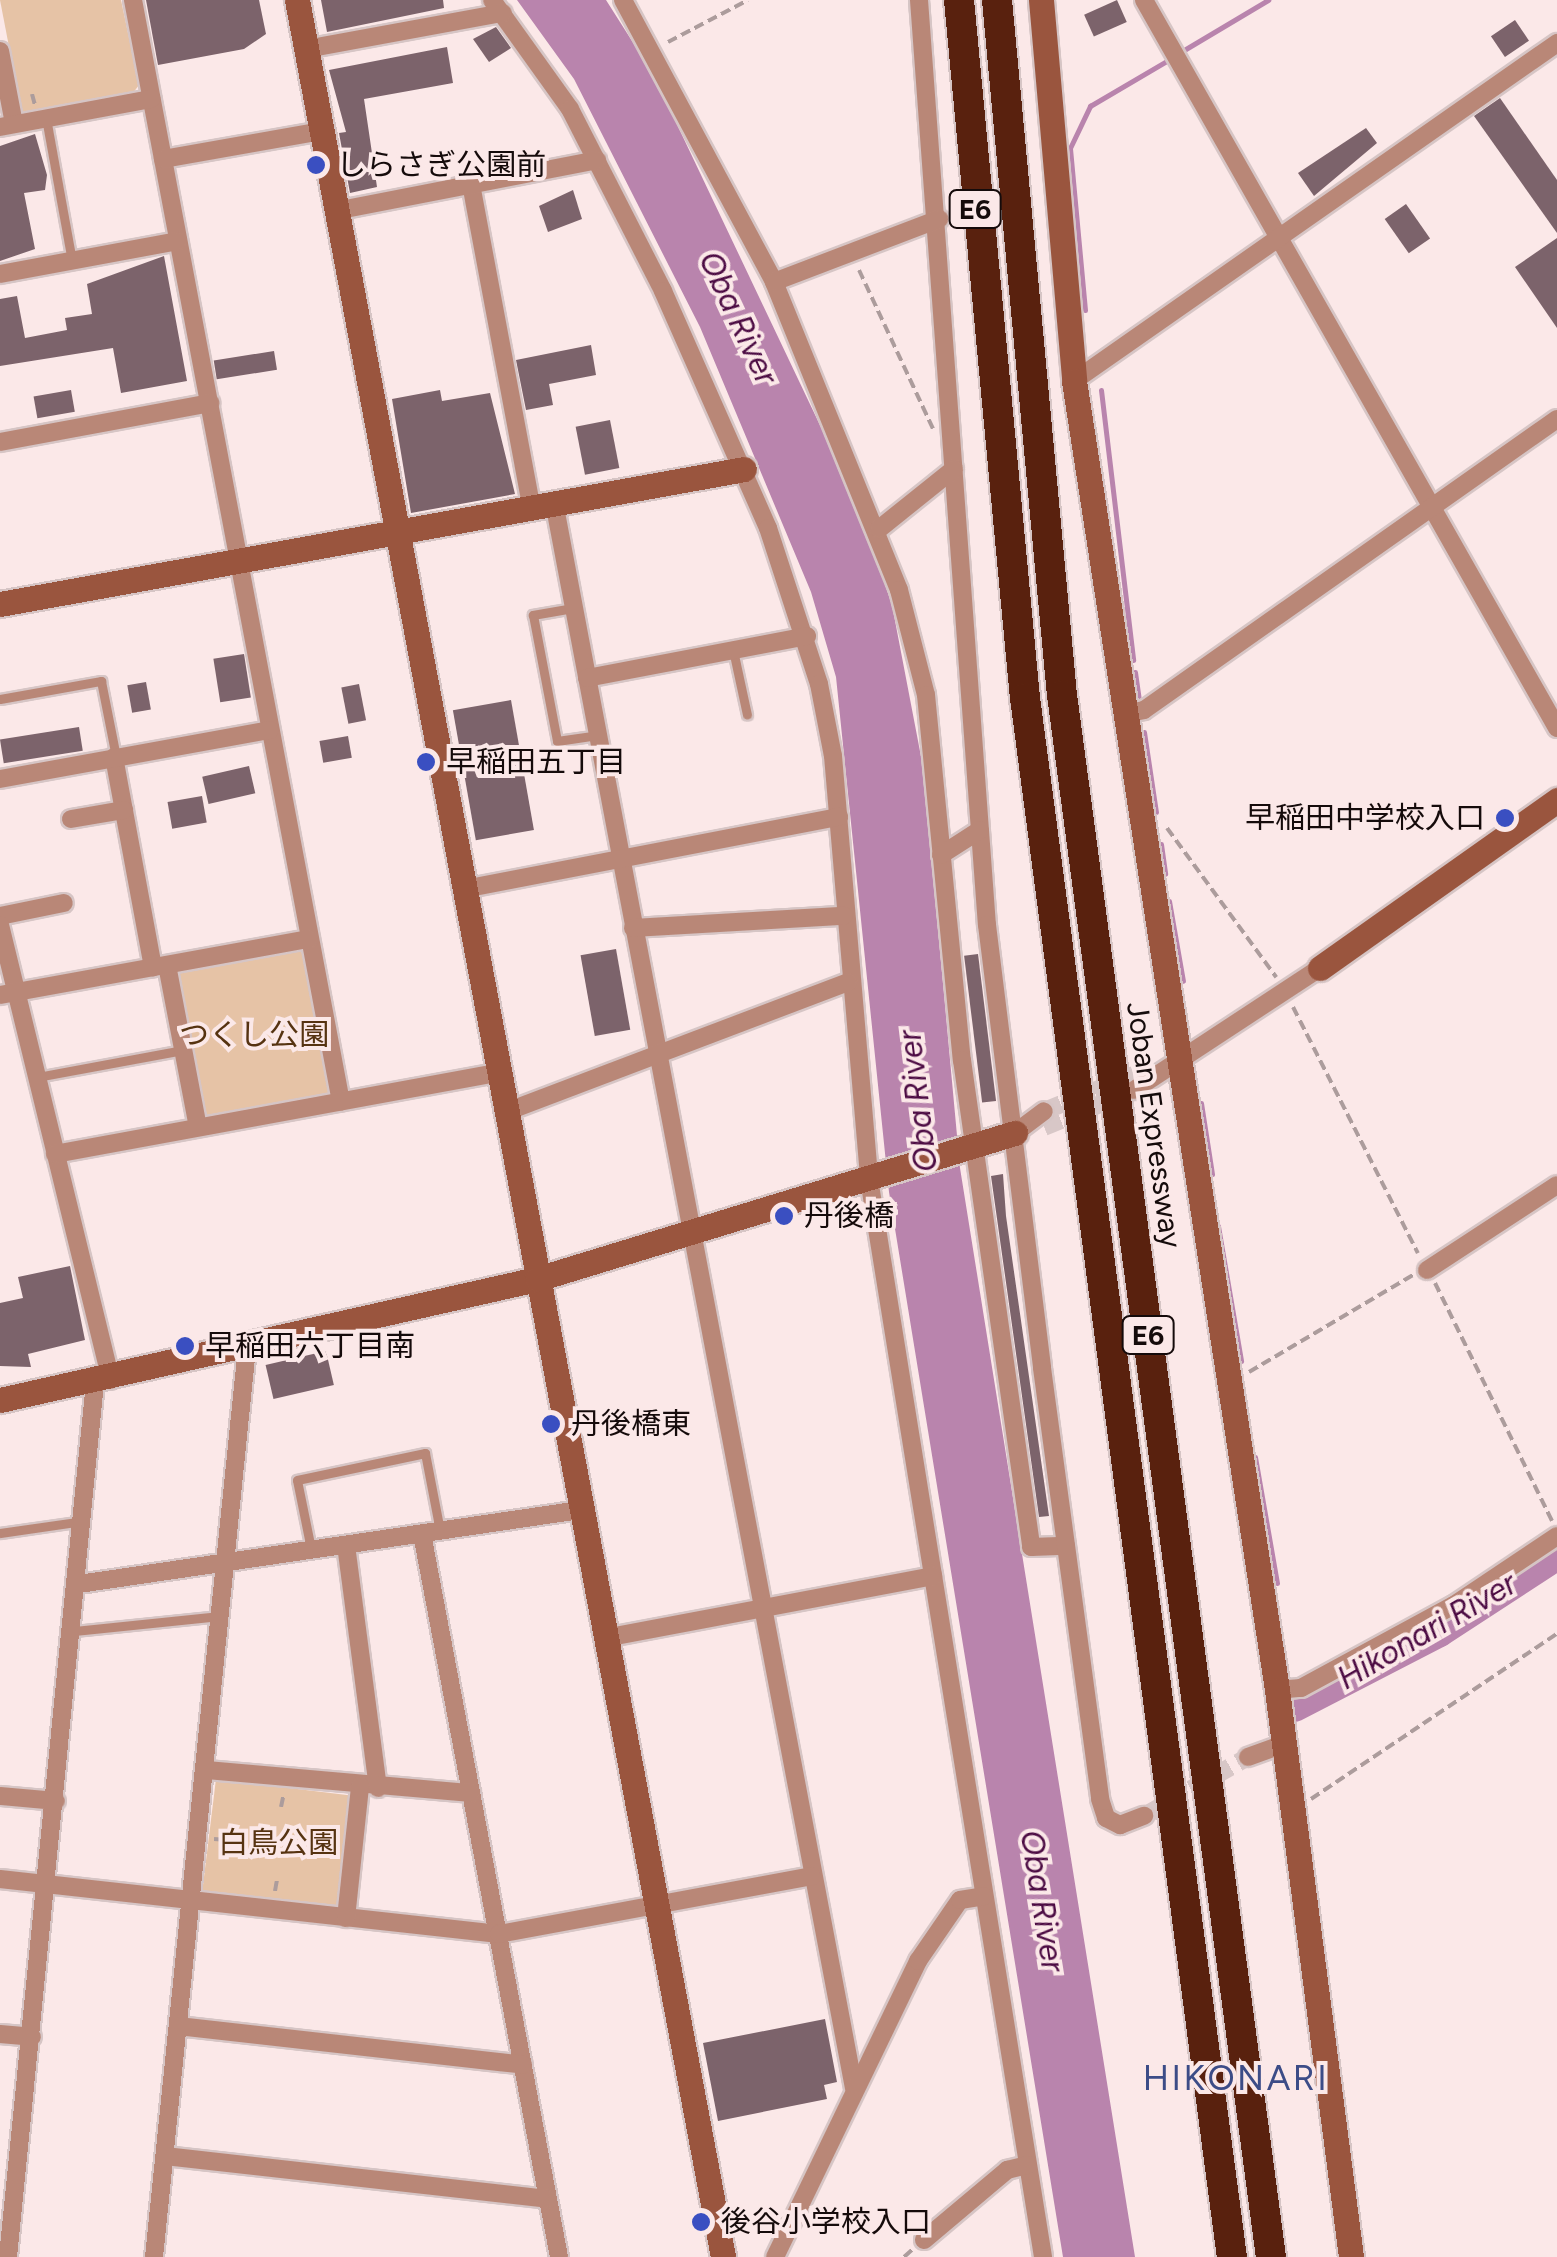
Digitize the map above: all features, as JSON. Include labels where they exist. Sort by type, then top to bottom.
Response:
[{"type":"highway","name":"E6","points":[[959,0],[1022,680],[1232,2257]]},
{"type":"highway","name":"Joban Expressway","points":[[997,0],[1072,772],[1271,2257]]},
{"type":"street","points":[[133,0],[341,1102]]},
{"type":"street","points":[[296,0],[723,2257]]},
{"type":"street","points":[[622,0],[654,49],[774,282],[879,528],[926,695],[969,1148],[1032,1547],[1066,1546]]},
{"type":"street","points":[[919,0],[939,218],[980,830],[1066,1546],[1100,1799],[1106,1818],[1120,1825],[1144,1816]]},
{"type":"street","points":[[1041,0],[1074,381],[1277,1690],[1351,2257]]},
{"type":"street","points":[[1144,0],[1557,728]]},
{"type":"street","points":[[306,49],[498,7],[597,160],[744,469],[807,636],[839,816],[848,982],[873,1177],[1043,2257]]},
{"type":"street","points":[[1074,381],[1279,241],[1557,42]]},
{"type":"street","points":[[0,52],[7,125],[151,99]]},
{"type":"street","points":[[163,160],[321,130]]},
{"type":"street","points":[[335,211],[597,160]]},
{"type":"street","points":[[471,184],[542,504],[573,608],[854,2088]]},
{"type":"street","points":[[774,282],[852,255],[939,218]]},
{"type":"street","points":[[0,274],[178,241]]},
{"type":"street","points":[[0,442],[210,403]]},
{"type":"street","points":[[1124,714],[1144,710],[1557,419]]},
{"type":"street","points":[[879,528],[954,468]]},
{"type":"street","points":[[0,604],[744,469]]},
{"type":"street","points":[[587,678],[807,636]]},
{"type":"street","points":[[0,778],[270,730]]},
{"type":"street","points":[[115,757],[198,1127]]},
{"type":"street","points":[[1134,1082],[1179,1064],[1286,995],[1557,800]]},
{"type":"street","points":[[71,819],[124,810]]},
{"type":"street","points":[[464,889],[839,816]]},
{"type":"street","points":[[941,855],[980,830]]},
{"type":"street","points":[[0,916],[64,903]]},
{"type":"street","points":[[633,928],[844,916]]},
{"type":"street","points":[[0,925],[8,994],[37,1077],[56,1154],[103,1381],[8,2257]]},
{"type":"street","points":[[8,994],[310,938]]},
{"type":"street","points":[[506,1112],[848,982]]},
{"type":"street","points":[[56,1154],[498,1073]]},
{"type":"street","points":[[0,1400],[103,1381],[536,1278],[969,1148],[1044,1119]]},
{"type":"street","points":[[1427,1270],[1557,1185]]},
{"type":"street","points":[[154,2257],[230,1562],[247,1347]]},
{"type":"street","points":[[79,1584],[580,1510]]},
{"type":"street","points":[[431,1532],[470,1793],[559,2257]]},
{"type":"street","points":[[1277,1690],[1301,1688],[1454,1606],[1557,1533]]},
{"type":"street","points":[[346,1545],[369,1787],[346,1918]]},
{"type":"street","points":[[605,1638],[933,1576]]},
{"type":"street","points":[[1248,1757],[1284,1744]]},
{"type":"street","points":[[207,1770],[470,1793]]},
{"type":"street","points":[[0,1796],[56,1802]]},
{"type":"street","points":[[0,1879],[498,1934],[812,1876]]},
{"type":"street","points":[[775,2257],[918,1961],[960,1900],[984,1896]]},
{"type":"street","points":[[178,2026],[523,2065]]},
{"type":"street","points":[[0,2034],[32,2037]]},
{"type":"street","points":[[165,2156],[548,2199]]},
{"type":"street","points":[[924,2240],[1007,2170],[1028,2165]]},
{"type":"lane","points":[[46,118],[72,260]]},
{"type":"lane","points":[[573,608],[533,615],[557,741],[598,735]]},
{"type":"lane","points":[[733,650],[747,715]]},
{"type":"lane","points":[[0,699],[102,680],[115,757]]},
{"type":"lane","points":[[37,1077],[183,1050]]},
{"type":"lane","points":[[310,1550],[298,1480],[425,1453],[431,1532]]},
{"type":"lane","points":[[0,1533],[86,1520]]},
{"type":"lane","points":[[74,1631],[224,1616]]},
{"type":"path","points":[[654,49],[748,0]]},
{"type":"path","points":[[852,255],[954,468]]},
{"type":"path","points":[[1142,826],[1169,828],[1286,995],[1426,1268],[1227,1378]]},
{"type":"path","points":[[1427,1270],[1557,1533]]},
{"type":"path","points":[[1292,1805],[1557,1634]]},
{"type":"green space","points":[[0,0],[121,0],[139,85],[133,93],[22,114]]},
{"type":"green space","name":"つくし公園","points":[[304,950],[330,1096],[203,1118],[177,972]]},
{"type":"green space","name":"白鳥公園","points":[[216,1779],[353,1796],[339,1910],[202,1893]]},
{"type":"water","name":"Oba River","points":[[517,0],[606,0],[653,74],[857,503],[892,605],[923,767],[960,1168],[1135,2257],[1063,2257],[889,1192],[836,677],[811,592],[700,327],[574,79]]},
{"type":"building","points":[[146,0],[259,0],[266,34],[244,49],[158,65]]},
{"type":"building","points":[[321,0],[443,0],[444,8],[327,32]]},
{"type":"building","points":[[1117,0],[1127,22],[1094,37],[1084,15]]},
{"type":"building","points":[[1515,20],[1529,41],[1505,57],[1491,36]]},
{"type":"building","points":[[496,27],[511,48],[489,62],[473,39]]},
{"type":"building","points":[[447,47],[453,83],[364,99],[377,187],[350,193],[339,133],[346,132],[329,70]]},
{"type":"building","points":[[1500,98],[1557,180],[1557,233],[1474,116]]},
{"type":"building","points":[[1366,128],[1377,143],[1314,196],[1298,173]]},
{"type":"building","points":[[35,134],[47,175],[45,190],[24,193],[35,249],[0,261],[0,146]]},
{"type":"building","points":[[573,190],[582,219],[548,232],[539,206]]},
{"type":"building","points":[[1406,204],[1430,238],[1409,253],[1385,219]]},
{"type":"building","points":[[1557,238],[1557,328],[1515,267]]},
{"type":"building","points":[[164,256],[187,381],[121,393],[113,348],[0,366],[0,299],[17,296],[25,338],[67,330],[65,318],[92,314],[87,284]]},
{"type":"building","points":[[591,345],[596,375],[549,384],[553,405],[526,410],[516,360]]},
{"type":"building","points":[[274,351],[277,370],[217,379],[214,361]]},
{"type":"building","points":[[71,390],[75,412],[37,418],[34,397]]},
{"type":"building","points":[[440,390],[442,401],[490,393],[515,494],[411,513],[392,399]]},
{"type":"building","points":[[610,420],[619,468],[585,475],[576,427]]},
{"type":"building","points":[[244,654],[251,697],[220,702],[213,659]]},
{"type":"building","points":[[146,682],[151,710],[132,713],[127,685]]},
{"type":"building","points":[[359,684],[366,720],[348,724],[341,687]]},
{"type":"building","points":[[511,700],[534,830],[476,840],[453,710]]},
{"type":"building","points":[[79,727],[83,751],[4,763],[0,740]]},
{"type":"building","points":[[348,736],[352,758],[323,763],[319,741]]},
{"type":"building","points":[[249,766],[255,793],[209,804],[202,777]]},
{"type":"building","points":[[202,796],[207,823],[172,829],[168,802]]},
{"type":"building","points":[[616,949],[630,1030],[595,1036],[581,955]]},
{"type":"building","points":[[978,954],[996,1101],[982,1103],[964,956]]},
{"type":"building","points":[[1003,1174],[1049,1516],[1039,1517],[991,1176]]},
{"type":"building","points":[[70,1266],[85,1340],[28,1354],[31,1367],[0,1366],[0,1303],[23,1298],[18,1277]]},
{"type":"building","points":[[326,1351],[334,1385],[273,1399],[266,1365]]},
{"type":"building","points":[[825,2019],[837,2082],[824,2085],[827,2099],[718,2121],[703,2043]]},
{"type":"waterway","points":[[1179,53],[1268,0]]},
{"type":"waterway","points":[[1085,310],[1070,148],[1090,106],[1170,59]]},
{"type":"waterway","points":[[1101,390],[1133,660]]},
{"type":"waterway","points":[[1135,672],[1139,702]]},
{"type":"waterway","points":[[1144,732],[1156,812]]},
{"type":"waterway","points":[[1161,844],[1165,874]]},
{"type":"waterway","points":[[1169,901],[1183,981]]},
{"type":"waterway","points":[[1201,1103],[1212,1174]]},
{"type":"waterway","points":[[1218,1226],[1241,1361]]},
{"type":"waterway","points":[[1255,1457],[1277,1583]]},
{"type":"waterway","name":"Hikonari River","points":[[1294,1706],[1439,1631],[1557,1554]]},
{"type":"tunnel","points":[[1044,1111],[1134,1075]]},
{"type":"tunnel","points":[[1044,1127],[1120,1096]]},
{"type":"tunnel","points":[[1144,1816],[1248,1757]]},
{"type":"place","name":"しらさぎ公園前","points":[[316,165]]},
{"type":"place","name":"早稲田五丁目","points":[[426,762]]},
{"type":"place","name":"早稲田中学校入口","points":[[1505,818]]},
{"type":"place","name":"丹後橋","points":[[784,1216]]},
{"type":"place","name":"早稲田六丁目南","points":[[185,1346]]},
{"type":"place","name":"丹後橋東","points":[[551,1424]]},
{"type":"place","name":"後谷小学校入口","points":[[701,2222]]},
{"type":"district","name":"HIKONARI","points":[[1236,2078]]}]
